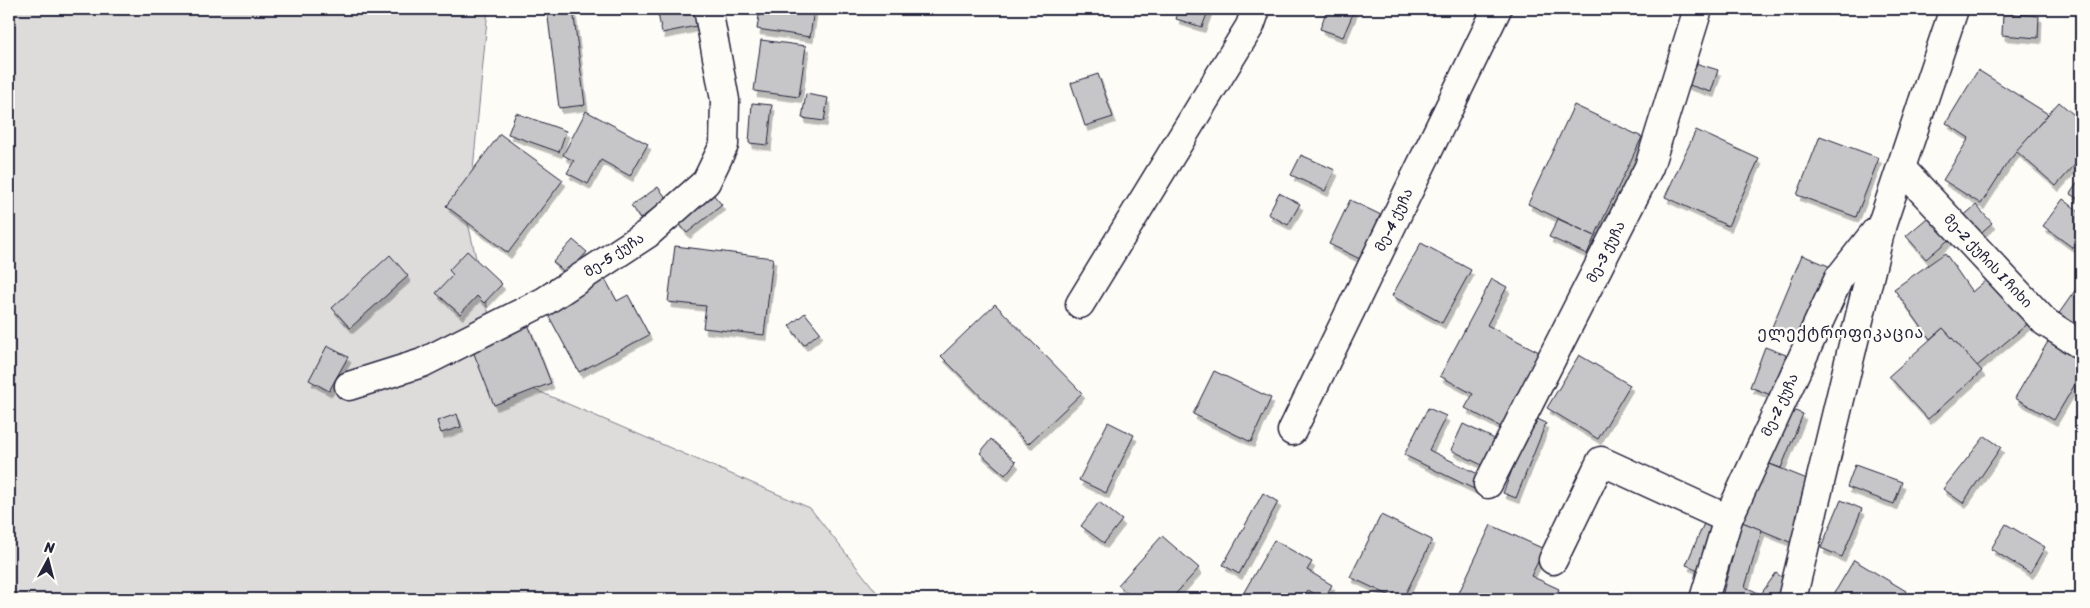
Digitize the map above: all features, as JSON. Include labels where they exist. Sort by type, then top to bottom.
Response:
[{"type":"street","name":"მე-5 ქუჩა","points":[[349,386],[422,362],[545,301],[647,234],[706,182],[724,145],[725,100],[708,9]]},
{"type":"street","points":[[1080,304],[1250,26],[1256,9]]},
{"type":"street","name":"მე-4 ქუჩა","points":[[1292,431],[1497,9]]},
{"type":"street","name":"მე-3 ქუჩა","points":[[1488,484],[1649,167],[1698,9]]},
{"type":"street","name":"მე-2 ქუჩა","points":[[1792,599],[1882,224],[1954,9]]},
{"type":"street","name":"მე-2 ქუჩის I ჩიხი","points":[[1902,169],[2045,322],[2081,344]]},
{"type":"street","name":"მე-2 ქუჩა","points":[[1704,599],[1728,519],[1839,278],[1882,224]]},
{"type":"street","points":[[1553,560],[1601,461],[1728,519]]},
{"type":"shaded area","points":[[9,9],[488,9],[468,223],[503,376],[810,508],[882,599],[9,599]]},
{"type":"building","points":[[547,9],[573,9],[585,105],[559,108]]},
{"type":"building","points":[[657,9],[697,9],[701,25],[662,33]]},
{"type":"building","points":[[760,9],[814,9],[810,37],[757,29]]},
{"type":"building","points":[[1179,9],[1209,9],[1202,27],[1176,19]]},
{"type":"building","points":[[1327,9],[1355,9],[1343,37],[1320,29]]},
{"type":"building","points":[[2003,13],[2039,16],[2038,38],[2002,35]]},
{"type":"building","points":[[761,40],[806,46],[799,97],[754,91]]},
{"type":"building","points":[[1692,62],[1718,70],[1711,92],[1686,84]]},
{"type":"building","points":[[1978,70],[2048,114],[2008,162],[1981,204],[1943,180],[1969,138],[1946,123]]},
{"type":"building","points":[[1098,74],[1113,117],[1085,126],[1071,83]]},
{"type":"building","points":[[806,94],[828,98],[824,121],[802,118]]},
{"type":"building","points":[[2059,102],[2081,121],[2081,158],[2056,186],[2016,151]]},
{"type":"building","points":[[752,103],[772,105],[768,145],[749,143]]},
{"type":"building","points":[[1574,105],[1642,137],[1595,236],[1528,204]]},
{"type":"building","points":[[586,111],[648,144],[630,176],[601,160],[588,184],[567,173],[574,161],[563,155]]},
{"type":"building","points":[[516,113],[566,131],[559,152],[508,134]]},
{"type":"building","points":[[1696,130],[1759,159],[1728,226],[1665,197]]},
{"type":"building","points":[[500,134],[563,180],[508,253],[446,206]]},
{"type":"building","points":[[1820,136],[1879,158],[1856,217],[1797,195]]},
{"type":"building","points":[[1301,155],[1335,170],[1325,191],[1291,175]]},
{"type":"building","points":[[2081,177],[2081,201],[2070,194]]},
{"type":"building","points":[[658,187],[667,199],[640,219],[631,206]]},
{"type":"building","points":[[707,187],[722,205],[687,233],[672,215]]},
{"type":"building","points":[[1279,193],[1300,204],[1288,225],[1268,214]]},
{"type":"building","points":[[2063,199],[2081,213],[2081,237],[2073,248],[2043,226]]},
{"type":"building","points":[[1350,200],[1381,215],[1360,259],[1329,244]]},
{"type":"building","points":[[1976,205],[1992,223],[1976,237],[1960,219]]},
{"type":"building","points":[[1933,213],[1953,236],[1926,259],[1906,236]]},
{"type":"building","points":[[1558,219],[1595,236],[1587,254],[1549,237]]},
{"type":"building","points":[[573,240],[587,252],[567,274],[553,262]]},
{"type":"building","points":[[1421,243],[1471,270],[1442,323],[1392,296]]},
{"type":"building","points":[[675,246],[773,258],[764,335],[703,328],[706,306],[668,302]]},
{"type":"building","points":[[467,251],[502,284],[484,303],[477,296],[460,314],[436,293],[453,275],[449,270]]},
{"type":"building","points":[[1945,253],[1972,292],[1992,275],[2030,322],[1977,366],[1943,328],[1930,339],[1894,289]]},
{"type":"building","points":[[390,255],[408,276],[350,328],[332,308]]},
{"type":"building","points":[[1802,255],[1831,267],[1801,339],[1772,327]]},
{"type":"building","points":[[604,277],[617,301],[628,295],[649,335],[579,372],[545,309]]},
{"type":"building","points":[[1492,279],[1507,287],[1487,325],[1541,353],[1501,427],[1465,408],[1473,394],[1440,376]]},
{"type":"building","points":[[2081,282],[2081,322],[2074,332],[2055,319]]},
{"type":"building","points":[[995,304],[1082,393],[1028,444],[941,356]]},
{"type":"building","points":[[805,313],[820,332],[804,345],[789,326]]},
{"type":"building","points":[[528,324],[551,383],[494,405],[471,346]]},
{"type":"building","points":[[1943,328],[1982,371],[1928,419],[1889,376]]},
{"type":"building","points":[[2053,333],[2081,350],[2081,374],[2054,420],[2015,398]]},
{"type":"building","points":[[327,346],[348,357],[329,391],[309,380]]},
{"type":"building","points":[[1765,347],[1786,355],[1771,395],[1750,387]]},
{"type":"building","points":[[1579,355],[1630,385],[1598,439],[1547,408]]},
{"type":"building","points":[[1214,371],[1271,398],[1251,442],[1193,414]]},
{"type":"building","points":[[1428,408],[1446,416],[1429,450],[1482,476],[1476,490],[1404,455]]},
{"type":"building","points":[[1790,409],[1803,414],[1781,468],[1767,463]]},
{"type":"building","points":[[457,414],[461,427],[441,433],[437,421]]},
{"type":"building","points":[[1533,417],[1546,423],[1516,498],[1503,493]]},
{"type":"building","points":[[1108,422],[1134,435],[1106,493],[1079,480]]},
{"type":"building","points":[[1463,424],[1501,442],[1488,468],[1451,450]]},
{"type":"building","points":[[1985,436],[2001,447],[1963,503],[1943,489]]},
{"type":"building","points":[[991,439],[1016,462],[1005,475],[980,453]]},
{"type":"building","points":[[1767,463],[1817,483],[1792,543],[1742,522]]},
{"type":"building","points":[[1855,465],[1902,482],[1894,504],[1847,487]]},
{"type":"building","points":[[1263,493],[1278,502],[1239,574],[1223,565]]},
{"type":"building","points":[[1841,500],[1862,509],[1842,557],[1821,548]]},
{"type":"building","points":[[1099,502],[1122,520],[1104,543],[1081,526]]},
{"type":"building","points":[[1381,515],[1432,540],[1403,599],[1397,599],[1350,577]]},
{"type":"building","points":[[1705,521],[1723,528],[1704,572],[1686,565]]},
{"type":"building","points":[[1742,522],[1762,530],[1745,587],[1761,594],[1776,573],[1787,581],[1773,599],[1729,599],[1722,596]]},
{"type":"building","points":[[2006,524],[2045,547],[2030,573],[1991,549]]},
{"type":"building","points":[[1491,525],[1544,549],[1531,576],[1559,589],[1554,599],[1456,599]]},
{"type":"building","points":[[1162,536],[1199,568],[1171,599],[1135,599],[1118,585]]},
{"type":"building","points":[[1274,540],[1312,562],[1307,570],[1332,585],[1324,599],[1308,590],[1302,599],[1240,599]]},
{"type":"building","points":[[1854,560],[1906,591],[1901,599],[1831,599]]},
{"type":"district","name":"ელექტროფიკაცია","points":[[1841,332]]}]
